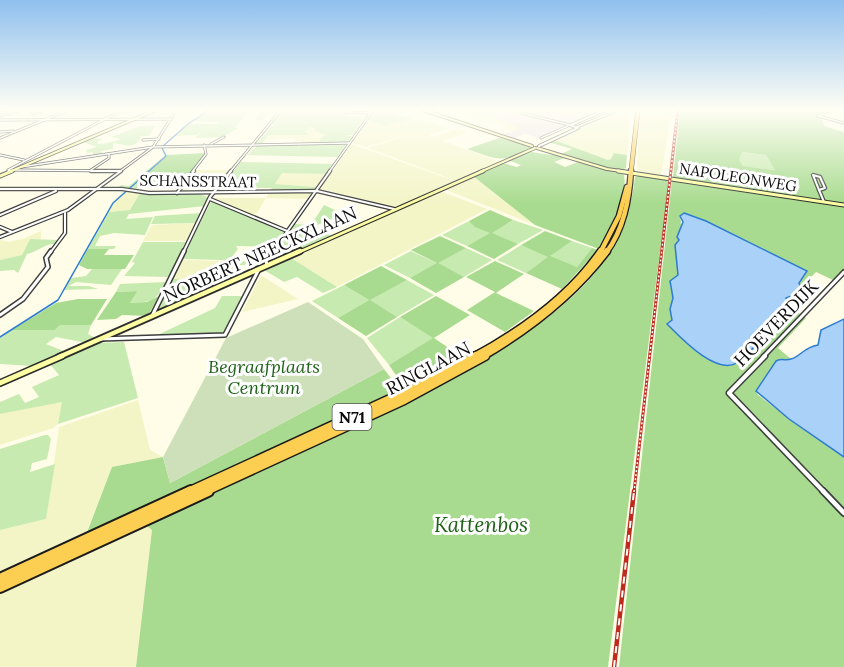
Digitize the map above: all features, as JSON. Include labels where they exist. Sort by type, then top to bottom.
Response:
[{"type":"highway","name":"N71","points":[[630,173],[633,140]]},
{"type":"highway","name":"RINGLAAN","points":[[0,579],[397,396],[503,338],[558,298],[598,256],[616,226],[630,173]]},
{"type":"highway","name":"RINGLAAN","points":[[0,587],[388,406],[446,377],[508,341],[564,300],[598,264],[621,226],[628,204],[630,173]]},
{"type":"main road","points":[[0,176],[86,140]]},
{"type":"main road","points":[[515,140],[630,173]]},
{"type":"main road","name":"NORBERT NEECKXLAAN","points":[[0,383],[535,147]]},
{"type":"main road","name":"NAPOLEONWEG","points":[[617,171],[844,205]]},
{"type":"street","points":[[63,140],[8,170],[121,171]]},
{"type":"street","points":[[0,237],[55,214],[65,213],[153,147],[158,140]]},
{"type":"street","points":[[210,145],[219,140]]},
{"type":"street","points":[[152,316],[210,198],[257,140]]},
{"type":"street","points":[[267,265],[266,261],[351,140]]},
{"type":"street","name":"NORBERT NEECKXLAAN","points":[[535,147],[551,140]]},
{"type":"street","points":[[21,167],[153,147],[349,143]]},
{"type":"street","points":[[177,193],[206,154],[204,145]]},
{"type":"street","points":[[89,171],[109,158],[109,154]]},
{"type":"street","points":[[0,155],[24,160]]},
{"type":"street","points":[[819,190],[825,188],[820,177],[813,175],[819,190],[824,202]]},
{"type":"street","name":"SCHANSSTRAAT","points":[[0,189],[125,190],[146,193],[315,191],[394,209]]},
{"type":"street","points":[[0,215],[57,190]]},
{"type":"street","points":[[210,198],[287,231]]},
{"type":"street","points":[[0,315],[23,299],[48,267],[46,258],[65,232],[65,213]]},
{"type":"street","points":[[0,226],[12,232]]},
{"type":"street","points":[[269,257],[273,263]]},
{"type":"street","points":[[100,339],[225,335],[259,269]]},
{"type":"street","name":"HOEVERDIJK","points":[[844,272],[729,393],[844,513]]},
{"type":"green space","points":[[101,140],[98,144],[139,140],[133,145],[113,143],[113,149],[101,151],[102,155],[93,156],[93,152],[87,153],[86,150],[97,147],[83,142]]},
{"type":"green space","points":[[259,140],[265,140],[262,144],[300,144],[298,150],[301,144],[319,144],[320,140],[349,140],[338,157],[247,155],[258,145],[256,144]]},
{"type":"green space","points":[[294,140],[322,140],[320,143],[301,143],[302,141]]},
{"type":"green space","points":[[352,140],[390,140],[365,147],[351,142]]},
{"type":"green space","points":[[393,140],[445,140],[443,141],[500,162],[457,181],[368,148]]},
{"type":"green space","points":[[493,140],[511,140],[531,147],[507,158],[493,158],[467,149]]},
{"type":"green space","points":[[554,140],[628,140],[627,155],[615,153],[608,160]]},
{"type":"green space","points":[[554,140],[608,160],[614,153],[627,155],[626,168],[620,170],[604,168],[561,154],[572,149],[548,142]]},
{"type":"green space","points":[[638,140],[667,140],[661,175],[637,169]]},
{"type":"green space","points":[[677,140],[844,140],[844,204],[673,178]],"holes":[[[742,152],[766,155],[775,170],[743,166],[739,159]]]},
{"type":"green space","points":[[350,144],[455,181],[396,207],[320,189]]},
{"type":"green space","points":[[529,151],[565,158],[554,162],[565,167],[578,162],[624,175],[624,194],[621,204],[614,223],[599,249],[535,225],[473,176],[503,163],[517,167],[521,165],[508,160]]},
{"type":"green space","points":[[741,152],[766,155],[775,170],[743,166],[739,159]]},
{"type":"green space","points":[[206,153],[190,174],[143,174],[166,155]]},
{"type":"green space","points":[[241,162],[333,164],[326,174],[282,173],[275,184],[316,187],[314,191],[270,191],[272,188],[220,187]]},
{"type":"green space","points":[[195,170],[232,170],[213,192],[180,192]]},
{"type":"green space","points":[[282,173],[326,174],[316,187],[275,184]]},
{"type":"green space","points":[[143,174],[190,174],[180,187],[116,189],[121,185],[129,186]]},
{"type":"green space","name":"Kattenbos","points":[[641,175],[669,179],[608,667],[136,667],[152,530],[147,526],[459,372],[531,330],[574,295],[598,270],[623,227],[635,177]]},
{"type":"green space","points":[[473,176],[535,225],[444,189]]},
{"type":"green space","points":[[672,180],[844,206],[844,269],[833,280],[816,272],[807,281],[807,289],[790,306],[800,314],[725,393],[728,396],[804,317],[806,318],[778,348],[791,359],[776,361],[757,394],[844,457],[844,667],[619,667]],"holes":[[[683,213],[706,221],[807,272],[798,283],[801,288],[796,294],[786,298],[789,302],[777,315],[769,318],[772,328],[766,328],[763,334],[765,336],[738,362],[698,352],[668,324],[672,320],[670,309],[673,298],[670,284],[678,275],[675,245],[679,238],[680,216]]]},
{"type":"green space","points":[[125,190],[140,193],[130,210],[109,212],[113,203]]},
{"type":"green space","points":[[440,191],[487,209],[337,287],[291,258]]},
{"type":"green space","points":[[140,193],[198,193],[209,198],[205,206],[129,214],[126,219],[153,217],[145,235],[114,233],[100,236],[95,246],[116,246],[114,249],[88,249],[109,212],[130,210]]},
{"type":"green space","points":[[269,193],[313,193],[309,199],[266,198]]},
{"type":"green space","points":[[212,198],[266,198],[257,213],[252,215]]},
{"type":"green space","points":[[212,200],[285,233],[275,247],[236,246],[238,249],[229,261],[247,261],[245,265],[222,265],[224,261],[222,260],[184,259],[177,267]]},
{"type":"green space","points":[[324,205],[344,214],[315,226],[331,236],[286,255],[276,250],[294,224],[311,225]]},
{"type":"green space","points":[[490,210],[513,220],[492,233],[518,244],[494,259],[467,246],[490,233],[475,227],[469,221]]},
{"type":"green space","points":[[202,213],[196,223],[151,224],[155,216]]},
{"type":"green space","points":[[513,220],[543,230],[518,244],[491,233]]},
{"type":"green space","points":[[469,221],[491,233],[467,246],[442,235]]},
{"type":"green space","points":[[196,223],[187,241],[143,241],[152,225]]},
{"type":"green space","points":[[41,231],[41,239],[30,239],[22,255],[0,260],[0,240],[8,242],[23,239]]},
{"type":"green space","points":[[545,231],[572,241],[550,256],[577,267],[592,248],[598,250],[562,289],[526,273],[548,257],[521,245]]},
{"type":"green space","points":[[440,236],[466,248],[438,263],[464,277],[436,293],[410,278],[437,263],[411,250]]},
{"type":"green space","points":[[30,239],[58,240],[55,244],[27,254],[18,273],[14,270],[0,271],[0,260],[22,255]]},
{"type":"green space","points":[[572,241],[592,248],[577,267],[549,257],[526,273],[497,260],[521,245],[549,256]]},
{"type":"green space","points":[[143,242],[186,242],[169,277],[124,276],[135,263],[132,262]]},
{"type":"green space","points":[[466,248],[492,260],[464,277],[437,264],[410,278],[384,265],[411,251],[437,263]]},
{"type":"green space","points":[[88,249],[109,249],[104,255],[134,255],[125,269],[87,269],[79,265]]},
{"type":"green space","points":[[291,258],[337,287],[323,293],[297,277],[284,282],[264,270]]},
{"type":"green space","points":[[182,260],[225,261],[223,265],[239,265],[235,270],[226,270],[213,280],[172,279]]},
{"type":"green space","points":[[495,261],[524,274],[496,293],[534,311],[505,332],[467,310],[495,292],[466,277]]},
{"type":"green space","points":[[381,266],[407,280],[370,300],[397,317],[366,336],[338,318],[369,300],[344,285]]},
{"type":"green space","points":[[92,269],[122,269],[111,285],[76,282],[69,286],[89,286],[98,289],[63,290],[71,278],[86,276]]},
{"type":"green space","points":[[226,270],[245,273],[154,312],[172,279],[213,280],[217,273],[224,274]]},
{"type":"green space","points":[[261,275],[298,299],[242,312]]},
{"type":"green space","points":[[407,280],[434,295],[397,317],[369,300]]},
{"type":"green space","points":[[166,282],[159,294],[148,301],[129,303],[136,291],[116,292],[120,284]]},
{"type":"green space","points":[[344,285],[369,300],[338,318],[312,301]]},
{"type":"green space","points":[[137,291],[130,303],[147,302],[159,296],[148,316],[122,315],[116,319],[97,320],[116,292]]},
{"type":"green space","points":[[222,296],[243,296],[224,332],[153,337],[215,308]]},
{"type":"green space","points":[[436,296],[470,315],[434,338],[462,357],[404,387],[389,365],[433,338],[400,317]]},
{"type":"green space","points":[[78,299],[107,299],[91,325],[60,325],[55,330],[12,330],[56,303]]},
{"type":"green space","name":"Begraafplaats Centrum","points":[[308,302],[363,339],[384,369],[170,483],[163,457],[226,338]]},
{"type":"green space","points":[[400,317],[434,338],[389,365],[367,338]]},
{"type":"green space","points":[[60,325],[91,325],[88,334],[97,339],[87,343],[56,337],[46,344],[66,352],[32,366],[0,364],[0,338],[12,330],[55,330]]},
{"type":"green space","points":[[124,342],[138,398],[58,424],[62,402],[0,414],[0,402],[19,394],[25,403],[39,397],[32,387],[59,375],[49,363],[95,343]]},
{"type":"green space","points":[[384,369],[400,390],[86,535],[112,467],[163,457],[170,483]]},
{"type":"green space","points":[[138,400],[150,450],[163,457],[112,467],[87,531],[0,571],[0,530],[46,519],[59,427]]},
{"type":"green space","points":[[63,401],[58,424],[53,428],[0,445],[0,414]]},
{"type":"green space","points":[[45,435],[51,439],[47,459],[32,463],[30,472],[55,464],[46,519],[0,530],[0,449]]},
{"type":"green space","points":[[147,526],[152,530],[136,667],[0,667],[0,594]]},
{"type":"water","points":[[684,213],[706,221],[807,271],[799,283],[801,288],[796,294],[786,298],[789,302],[780,313],[769,318],[772,328],[766,328],[763,334],[765,336],[749,353],[738,362],[729,365],[720,364],[700,354],[667,324],[672,320],[670,309],[673,298],[670,281],[678,275],[675,245],[679,240],[677,237],[683,222],[680,216]]},
{"type":"water","points":[[844,319],[844,457],[789,419],[756,391],[776,361],[789,360],[818,345],[821,330]]},
{"type":"waterway","points":[[163,146],[170,140]]},
{"type":"waterway","points":[[0,337],[58,300],[113,203],[166,156],[162,148]]},
{"type":"railway","points":[[634,492],[674,140]]},
{"type":"railway","points":[[614,667],[634,491]]}]
